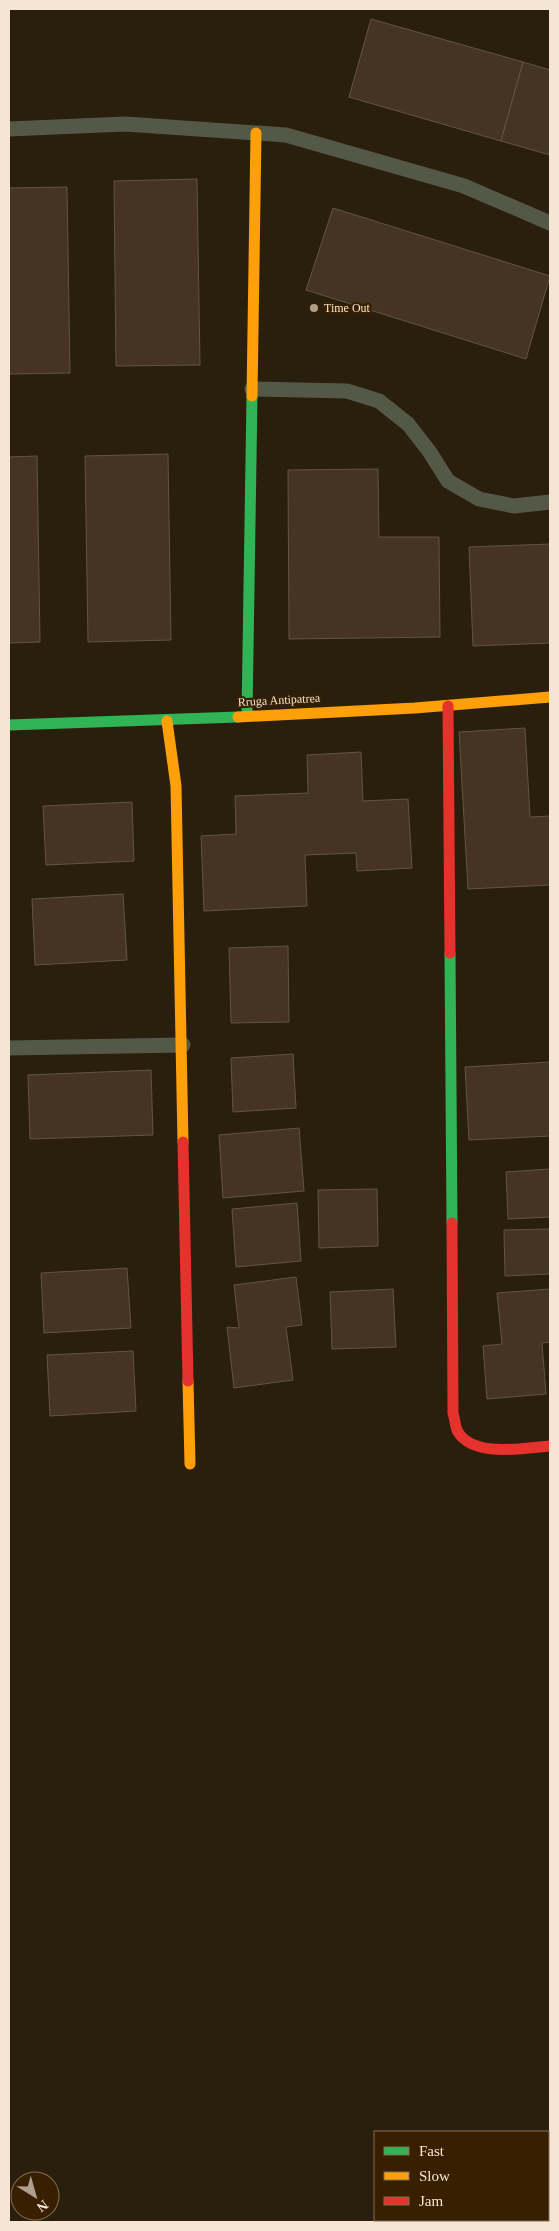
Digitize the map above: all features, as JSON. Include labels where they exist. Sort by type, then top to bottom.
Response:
[{"type":"street","points":[[247,715],[256,132]]},
{"type":"street","name":"Rruga Antipatrea","points":[[9,725],[167,721],[247,715],[448,706],[550,698]]},
{"type":"street","points":[[448,706],[454,1413],[457,1431],[467,1443],[485,1449],[550,1446]]},
{"type":"street","points":[[167,721],[176,786],[183,1045],[190,1464]]},
{"type":"lane","points":[[9,129],[125,124],[286,135],[464,186],[550,223]]},
{"type":"lane","points":[[252,390],[348,391],[379,401],[408,424],[429,451],[448,481],[479,499],[514,506],[550,502]]},
{"type":"lane","points":[[9,1048],[183,1045]]},
{"type":"building","points":[[371,19],[523,62],[501,141],[349,97]]},
{"type":"building","points":[[523,62],[550,70],[550,155],[501,141]]},
{"type":"building","points":[[197,179],[200,365],[116,366],[114,181]]},
{"type":"building","points":[[67,187],[70,373],[9,374],[9,188]]},
{"type":"building","points":[[333,208],[550,276],[526,359],[306,290]]},
{"type":"building","points":[[168,454],[171,640],[88,642],[85,456]]},
{"type":"building","points":[[37,456],[40,642],[9,643],[9,457]]},
{"type":"building","points":[[378,469],[379,537],[439,537],[440,637],[289,639],[288,470]]},
{"type":"building","points":[[550,544],[550,643],[473,646],[469,547]]},
{"type":"building","points":[[525,728],[530,817],[550,816],[550,885],[468,889],[459,732]]},
{"type":"building","points":[[361,752],[363,801],[408,799],[412,868],[357,871],[356,853],[305,855],[307,906],[204,911],[201,836],[236,834],[235,796],[308,793],[307,755]]},
{"type":"building","points":[[132,802],[134,861],[46,865],[43,806]]},
{"type":"building","points":[[123,894],[127,960],[35,965],[32,899]]},
{"type":"building","points":[[288,946],[289,1022],[231,1023],[229,948]]},
{"type":"building","points":[[293,1054],[296,1108],[233,1112],[231,1058]]},
{"type":"building","points":[[550,1062],[550,1136],[469,1140],[465,1067]]},
{"type":"building","points":[[151,1070],[153,1135],[30,1139],[28,1075]]},
{"type":"building","points":[[299,1128],[304,1191],[223,1198],[219,1135]]},
{"type":"building","points":[[550,1169],[550,1217],[508,1219],[506,1172]]},
{"type":"building","points":[[377,1189],[378,1246],[319,1248],[318,1190]]},
{"type":"building","points":[[297,1203],[301,1261],[236,1267],[232,1209]]},
{"type":"building","points":[[550,1229],[550,1274],[505,1276],[504,1230]]},
{"type":"building","points":[[127,1268],[131,1328],[44,1333],[41,1273]]},
{"type":"building","points":[[296,1277],[302,1325],[286,1327],[293,1380],[234,1388],[227,1327],[239,1328],[234,1285]]},
{"type":"building","points":[[393,1289],[396,1347],[332,1349],[330,1292]]},
{"type":"building","points":[[550,1289],[550,1342],[542,1343],[546,1394],[487,1399],[483,1346],[502,1344],[497,1293]]},
{"type":"building","points":[[133,1351],[136,1411],[50,1416],[47,1355]]},
{"type":"traffic: fast","points":[[247,715],[252,396]]},
{"type":"traffic: fast","points":[[9,725],[238,717]]},
{"type":"traffic: fast","points":[[450,953],[452,1223]]},
{"type":"traffic: slow","points":[[252,396],[256,133]]},
{"type":"traffic: slow","points":[[238,717],[415,708],[550,697]]},
{"type":"traffic: slow","points":[[167,721],[176,786],[183,1142]]},
{"type":"traffic: slow","points":[[188,1381],[190,1464]]},
{"type":"traffic: jam","points":[[448,706],[450,953]]},
{"type":"traffic: jam","points":[[183,1142],[188,1381]]},
{"type":"traffic: jam","points":[[452,1223],[453,1413],[457,1430],[465,1440],[487,1448],[500,1450],[550,1446]]},
{"type":"place","name":"Time Out","points":[[314,308]]}]
